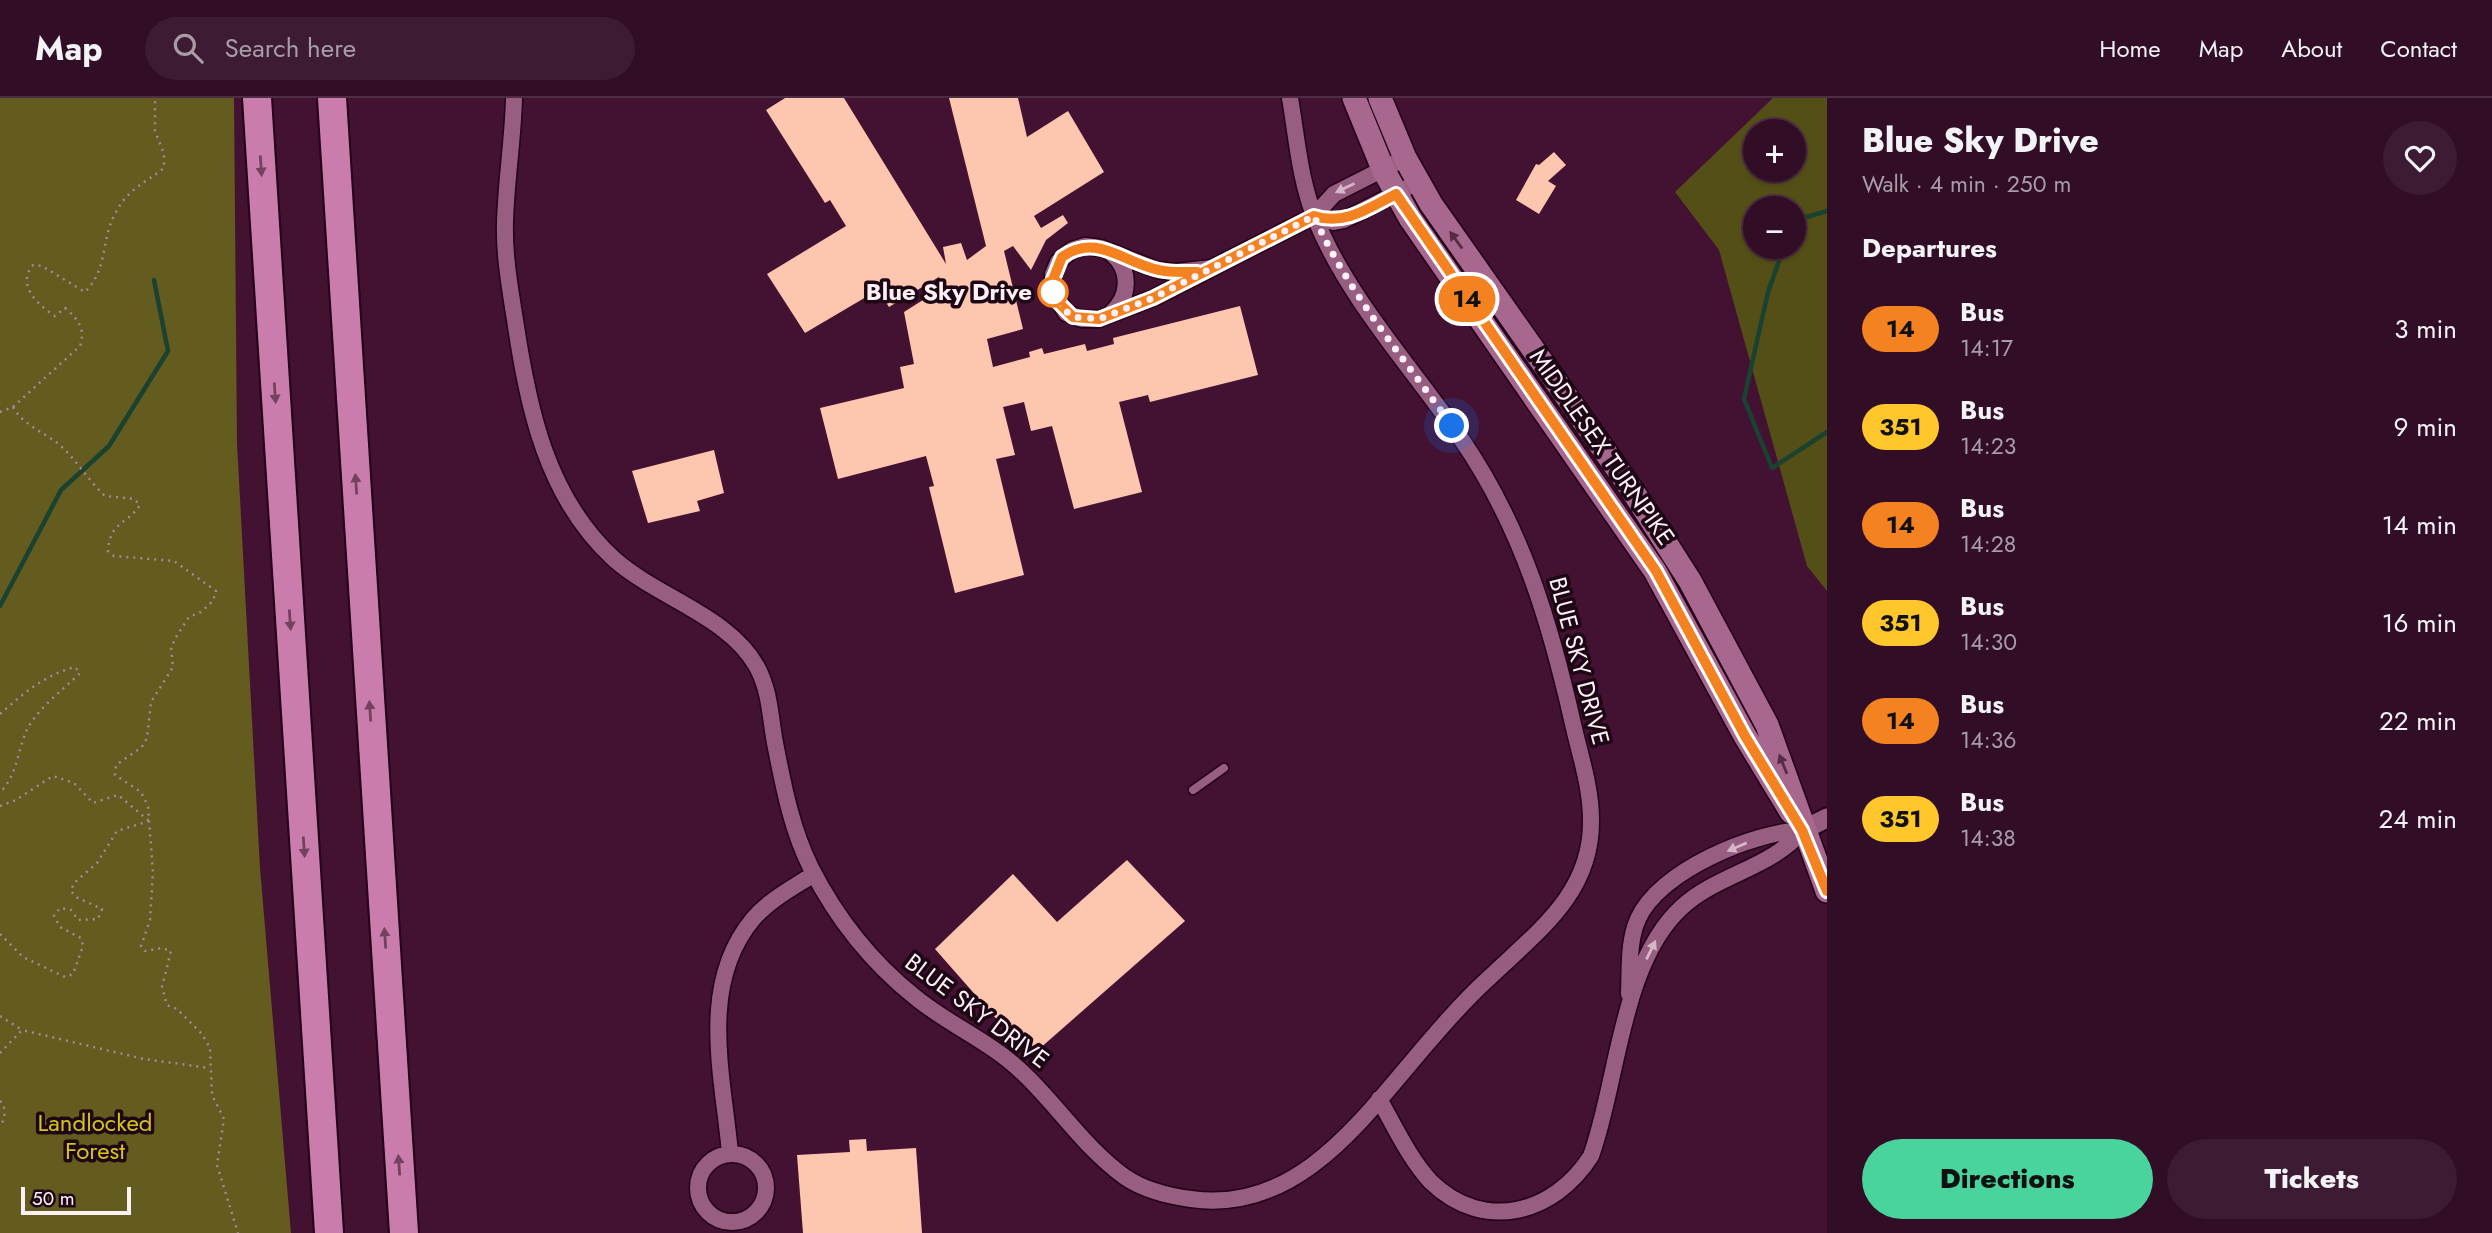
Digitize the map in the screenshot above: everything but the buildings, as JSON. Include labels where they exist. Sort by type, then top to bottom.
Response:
[{"type":"highway","points":[[257,98],[329,1233]]},
{"type":"highway","points":[[332,98],[404,1233]]},
{"type":"main road","name":"MIDDLESEX TURNPIKE","points":[[1354,98],[1396,194],[1656,571],[1745,736],[1802,830]]},
{"type":"main road","name":"MIDDLESEX TURNPIKE","points":[[1380,98],[1418,182],[1684,569],[1768,725],[1789,779],[1802,830],[1827,891]]},
{"type":"street","name":"BLUE SKY DRIVE","points":[[514,98],[505,223],[508,279],[530,411],[545,457],[572,507],[600,545],[626,569],[661,594],[726,630],[742,645],[758,670],[769,699],[788,811],[814,874],[867,954],[915,997],[1024,1073],[1113,1167],[1131,1181],[1157,1192],[1218,1203],[1265,1195],[1311,1167],[1379,1099],[1475,992],[1563,908],[1576,888],[1585,863],[1591,810],[1553,636],[1540,594],[1509,519],[1464,442],[1395,350],[1334,256],[1314,216],[1306,192],[1290,98]]},
{"type":"street","points":[[1212,268],[1197,272],[1157,270],[1107,250],[1086,246],[1072,250],[1058,262],[1052,282],[1056,300],[1066,313],[1082,319],[1099,319],[1153,298],[1212,268],[1314,216],[1334,194],[1405,158]]},
{"type":"street","points":[[1314,216],[1334,222],[1344,220],[1418,182]]},
{"type":"street","points":[[1099,319],[1116,309],[1126,288],[1121,264],[1107,250]]},
{"type":"street","points":[[1627,1013],[1633,937],[1637,921],[1654,893],[1676,874],[1692,866],[1765,835],[1802,830],[1827,818]]},
{"type":"street","points":[[1379,1099],[1413,1159],[1448,1196],[1480,1210],[1498,1213],[1534,1208],[1568,1186],[1591,1156],[1627,1013],[1648,954],[1679,910],[1709,886],[1777,854],[1802,830]]},
{"type":"street","points":[[730,1153],[718,1014],[724,971],[731,954],[754,918],[814,874]]},
{"type":"street","points":[[730,1153],[739,1154],[755,1162],[763,1172],[767,1186],[764,1201],[755,1213],[735,1227],[710,1214],[698,1196],[698,1182],[703,1168],[710,1160],[730,1153]]},
{"type":"lane","points":[[1193,790],[1224,768]]},
{"type":"path","points":[[0,412],[13,407],[29,389],[70,357],[83,337],[79,320],[65,308],[55,316],[43,308],[27,288],[27,272],[33,265],[42,266],[85,292],[99,278],[104,241],[116,211],[136,185],[164,168],[164,154],[155,131],[155,98]]},
{"type":"path","points":[[13,407],[20,421],[41,431],[64,449],[105,496],[134,499],[141,505],[135,514],[120,522],[109,537],[108,551],[114,556],[174,561],[216,591],[213,601],[201,612],[189,617],[176,637],[172,648],[173,667],[151,702],[148,737],[142,747],[116,765],[115,775],[141,792],[148,806],[153,872],[150,920],[141,946],[145,951],[162,948],[171,951],[162,987],[167,1005],[177,1009],[202,1034],[210,1048],[212,1095],[224,1119],[217,1165],[238,1233]]},
{"type":"path","points":[[0,714],[30,688],[57,672],[75,667],[80,673],[51,701],[26,732],[11,779],[3,789],[0,788]]},
{"type":"path","points":[[0,806],[16,800],[53,776],[74,783],[93,803],[118,794],[149,821]]},
{"type":"path","points":[[0,934],[23,957],[65,977],[73,974],[83,946],[81,938],[60,927],[54,916],[60,908],[71,910],[78,920],[98,919],[102,909],[76,897],[71,891],[74,883],[97,863],[117,831],[149,821]]},
{"type":"path","points":[[0,1016],[22,1030],[144,1059],[209,1068]]},
{"type":"path","points":[[0,1053],[22,1030]]},
{"type":"path","points":[[0,1101],[4,1105],[4,1118],[0,1127]]},
{"type":"shaded area","points":[[1773,98],[1827,98],[1827,591],[1807,566],[1719,250],[1675,192],[1743,127],[1743,182],[1806,182],[1806,119],[1751,119]]},
{"type":"green space","name":"Landlocked Forest","points":[[0,98],[234,98],[237,443],[260,868],[291,1233],[0,1233]]},
{"type":"waterway","points":[[1806,217],[1827,211]]},
{"type":"waterway","points":[[1780,259],[1768,292],[1744,399],[1772,468],[1827,432]]},
{"type":"waterway","points":[[0,606],[61,490],[109,446],[168,351],[154,280]]},
{"type":"bus line","name":"14","points":[[1197,272],[1157,270],[1101,248],[1086,246],[1072,250],[1062,257],[1052,282],[1056,300],[1066,313],[1082,319],[1099,319],[1153,298],[1314,216],[1334,222],[1344,220],[1396,194],[1426,242],[1656,571],[1769,779],[1802,830],[1827,891]]},
{"type":"place","name":"Blue Sky Drive","points":[[1053,292]]},
{"type":"route","points":[[1053,292],[1066,313],[1082,319],[1099,319],[1153,298],[1314,216],[1334,256],[1383,331],[1452,426]]}]
